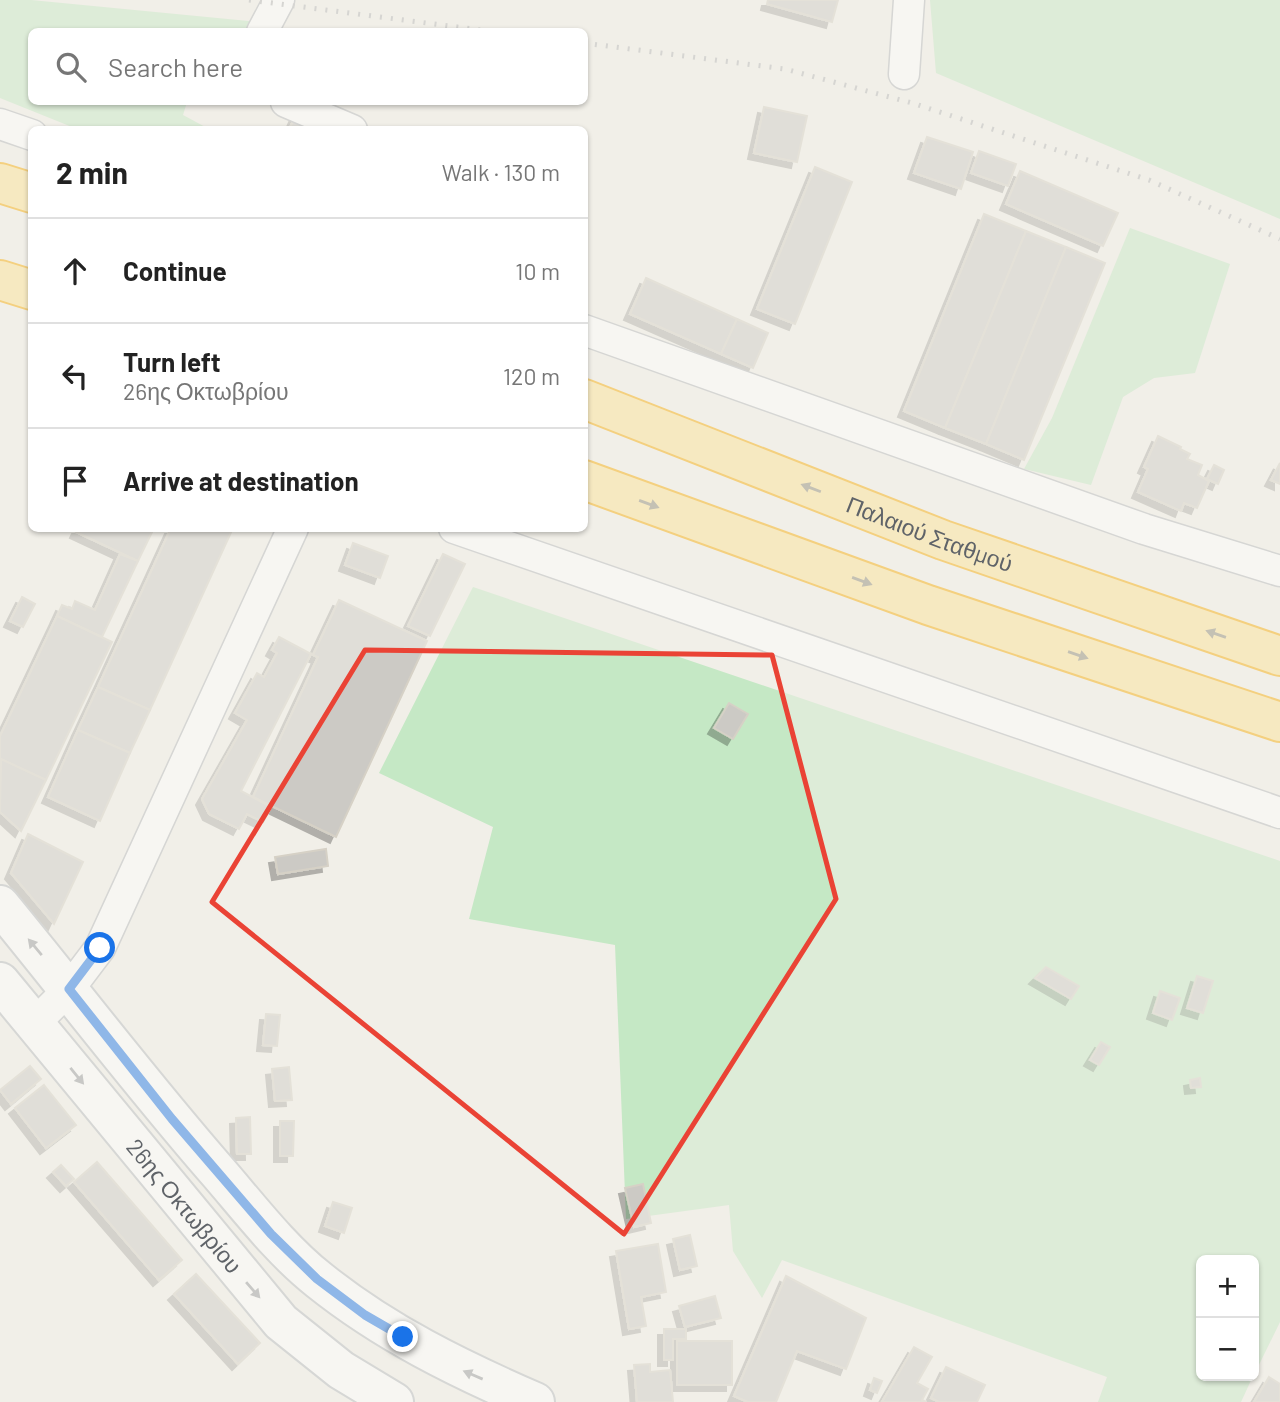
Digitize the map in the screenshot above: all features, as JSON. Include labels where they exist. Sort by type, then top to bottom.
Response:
[{"type":"highway","points":[[0,183],[28,192]]},
{"type":"highway","points":[[0,280],[28,289]]},
{"type":"highway","points":[[0,304],[28,298]]},
{"type":"highway","name":"Παλαιού Σταθμού","points":[[588,401],[943,540],[1280,656]]},
{"type":"highway","points":[[588,481],[928,605],[1280,722]]},
{"type":"main road","name":"26ης Οκτωβρίου","points":[[0,905],[172,1119],[271,1234],[317,1279],[365,1315],[456,1368],[536,1402]]},
{"type":"main road","name":"26ης Οκτωβρίου","points":[[0,982],[281,1322],[341,1370],[394,1402]]},
{"type":"street","points":[[264,28],[279,0]]},
{"type":"street","points":[[904,74],[909,0]]},
{"type":"street","points":[[293,105],[343,126]]},
{"type":"street","points":[[0,124],[28,134]]},
{"type":"street","points":[[588,331],[1144,529],[1280,571]]},
{"type":"street","points":[[34,1024],[69,989],[100,948],[291,532]]},
{"type":"street","points":[[466,532],[1280,813]]},
{"type":"highlighted area","points":[[365,650],[772,655],[836,899],[624,1234],[212,902]]},
{"type":"green space","points":[[0,0],[31,0],[259,22],[251,28],[28,28],[28,105],[186,105],[183,115],[203,126],[70,126],[0,98]]},
{"type":"green space","points":[[930,0],[1280,0],[1280,219],[936,73]]},
{"type":"green space","points":[[1130,228],[1230,264],[1195,373],[1154,378],[1123,397],[1091,485],[1024,469],[1052,418]]},
{"type":"green space","points":[[473,587],[1280,861],[1280,1322],[1259,1365],[1259,1255],[1196,1255],[1196,1381],[1251,1381],[1241,1402],[1098,1402],[1107,1377],[782,1260],[762,1298],[733,1251],[729,1205],[626,1219],[615,945],[469,919],[493,827],[379,773]]},
{"type":"building","points":[[768,0],[838,0],[832,22],[767,4]]},
{"type":"building","points":[[764,107],[807,116],[797,162],[754,153]]},
{"type":"building","points":[[297,112],[322,126],[291,126]]},
{"type":"building","points":[[927,137],[973,152],[961,189],[914,173]]},
{"type":"building","points":[[979,151],[1016,164],[1008,186],[971,173]]},
{"type":"building","points":[[815,167],[852,182],[795,324],[757,309]]},
{"type":"building","points":[[1020,171],[1118,213],[1103,246],[1006,204]]},
{"type":"building","points":[[984,214],[1026,231],[945,428],[904,411]]},
{"type":"building","points":[[1026,231],[1066,247],[986,444],[945,428]]},
{"type":"building","points":[[1066,247],[1105,263],[1024,460],[986,444]]},
{"type":"building","points":[[646,278],[737,319],[721,354],[630,314]]},
{"type":"building","points":[[737,319],[768,333],[753,368],[721,354]]},
{"type":"building","points":[[1158,436],[1181,447],[1180,449],[1190,454],[1187,459],[1202,465],[1198,475],[1209,481],[1197,508],[1184,503],[1181,511],[1138,492],[1148,469],[1144,467]]},
{"type":"building","points":[[1280,463],[1280,484],[1271,480]]},
{"type":"building","points":[[1214,465],[1224,470],[1218,484],[1207,479]]},
{"type":"building","points":[[76,532],[152,532],[138,561]]},
{"type":"building","points":[[169,532],[231,532],[150,710],[98,687]]},
{"type":"building","points":[[353,543],[388,556],[380,578],[345,565]]},
{"type":"building","points":[[120,554],[138,561],[102,637],[57,616],[62,605],[72,609],[75,601],[95,610]]},
{"type":"building","points":[[443,554],[465,564],[430,636],[408,626]]},
{"type":"building","points":[[22,597],[35,604],[23,627],[10,621]]},
{"type":"building","points":[[339,600],[427,641],[336,837],[253,797],[318,657],[313,655]]},
{"type":"building","points":[[57,616],[112,642],[46,780],[0,759],[0,736]]},
{"type":"building","points":[[279,637],[311,654],[241,791],[271,807],[263,822],[247,814],[239,829],[209,814],[202,799],[247,720],[235,713],[257,673],[264,677],[277,653],[272,650]]},
{"type":"building","points":[[98,687],[150,710],[130,753],[78,730]]},
{"type":"building","points":[[729,703],[748,714],[733,739],[714,728]]},
{"type":"building","points":[[78,730],[130,753],[100,821],[48,797]]},
{"type":"building","points":[[1,759],[46,780],[21,831],[0,812]]},
{"type":"building","points":[[28,834],[83,862],[54,924],[11,873]]},
{"type":"building","points":[[326,849],[328,866],[278,874],[275,857]]},
{"type":"building","points":[[1046,967],[1079,986],[1071,999],[1035,978]]},
{"type":"building","points":[[1197,976],[1213,981],[1203,1013],[1187,1008]]},
{"type":"building","points":[[1160,991],[1180,998],[1172,1020],[1153,1013]]},
{"type":"building","points":[[266,1014],[280,1015],[277,1046],[263,1045]]},
{"type":"building","points":[[1101,1042],[1110,1047],[1099,1065],[1090,1060]]},
{"type":"building","points":[[30,1066],[41,1079],[11,1104],[0,1090]]},
{"type":"building","points":[[289,1067],[292,1100],[275,1101],[272,1069]]},
{"type":"building","points":[[1200,1078],[1201,1087],[1191,1088],[1190,1080]]},
{"type":"building","points":[[44,1085],[76,1125],[46,1148],[15,1108]]},
{"type":"building","points":[[250,1117],[251,1154],[237,1154],[236,1118]]},
{"type":"building","points":[[280,1121],[294,1121],[293,1156],[280,1156]]},
{"type":"building","points":[[97,1162],[182,1260],[159,1280],[74,1182]]},
{"type":"building","points":[[61,1165],[74,1179],[66,1186],[53,1172]]},
{"type":"building","points":[[643,1184],[651,1223],[634,1227],[625,1188]]},
{"type":"building","points":[[333,1202],[352,1208],[344,1233],[325,1226]]},
{"type":"building","points":[[690,1235],[697,1266],[680,1270],[673,1239]]},
{"type":"building","points":[[658,1244],[666,1292],[641,1297],[646,1326],[629,1329],[616,1251]]},
{"type":"building","points":[[196,1274],[260,1343],[238,1364],[174,1294]]},
{"type":"building","points":[[786,1276],[866,1318],[846,1369],[797,1351],[776,1402],[748,1402],[734,1396]]},
{"type":"building","points":[[715,1296],[721,1318],[685,1327],[679,1306]]},
{"type":"building","points":[[664,1329],[686,1329],[686,1339],[673,1339],[673,1360],[664,1360]]},
{"type":"building","points":[[677,1341],[732,1341],[732,1385],[677,1385]]},
{"type":"building","points":[[914,1347],[932,1357],[917,1383],[928,1389],[922,1400],[926,1402],[882,1402]]},
{"type":"building","points":[[650,1364],[650,1372],[670,1370],[673,1402],[637,1402],[634,1365]]},
{"type":"building","points":[[946,1367],[985,1385],[977,1402],[939,1402],[931,1398]]},
{"type":"building","points":[[1269,1377],[1280,1384],[1280,1402],[1254,1402]]},
{"type":"building","points":[[874,1378],[882,1381],[877,1393],[870,1390]]},
{"type":"railway","points":[[249,0],[465,28]]},
{"type":"railway","points":[[588,44],[785,69],[912,103],[1149,180],[1280,239]]},
{"type":"route","points":[[100,948],[69,989],[172,1119],[271,1234],[317,1279],[365,1315],[403,1337]]}]
